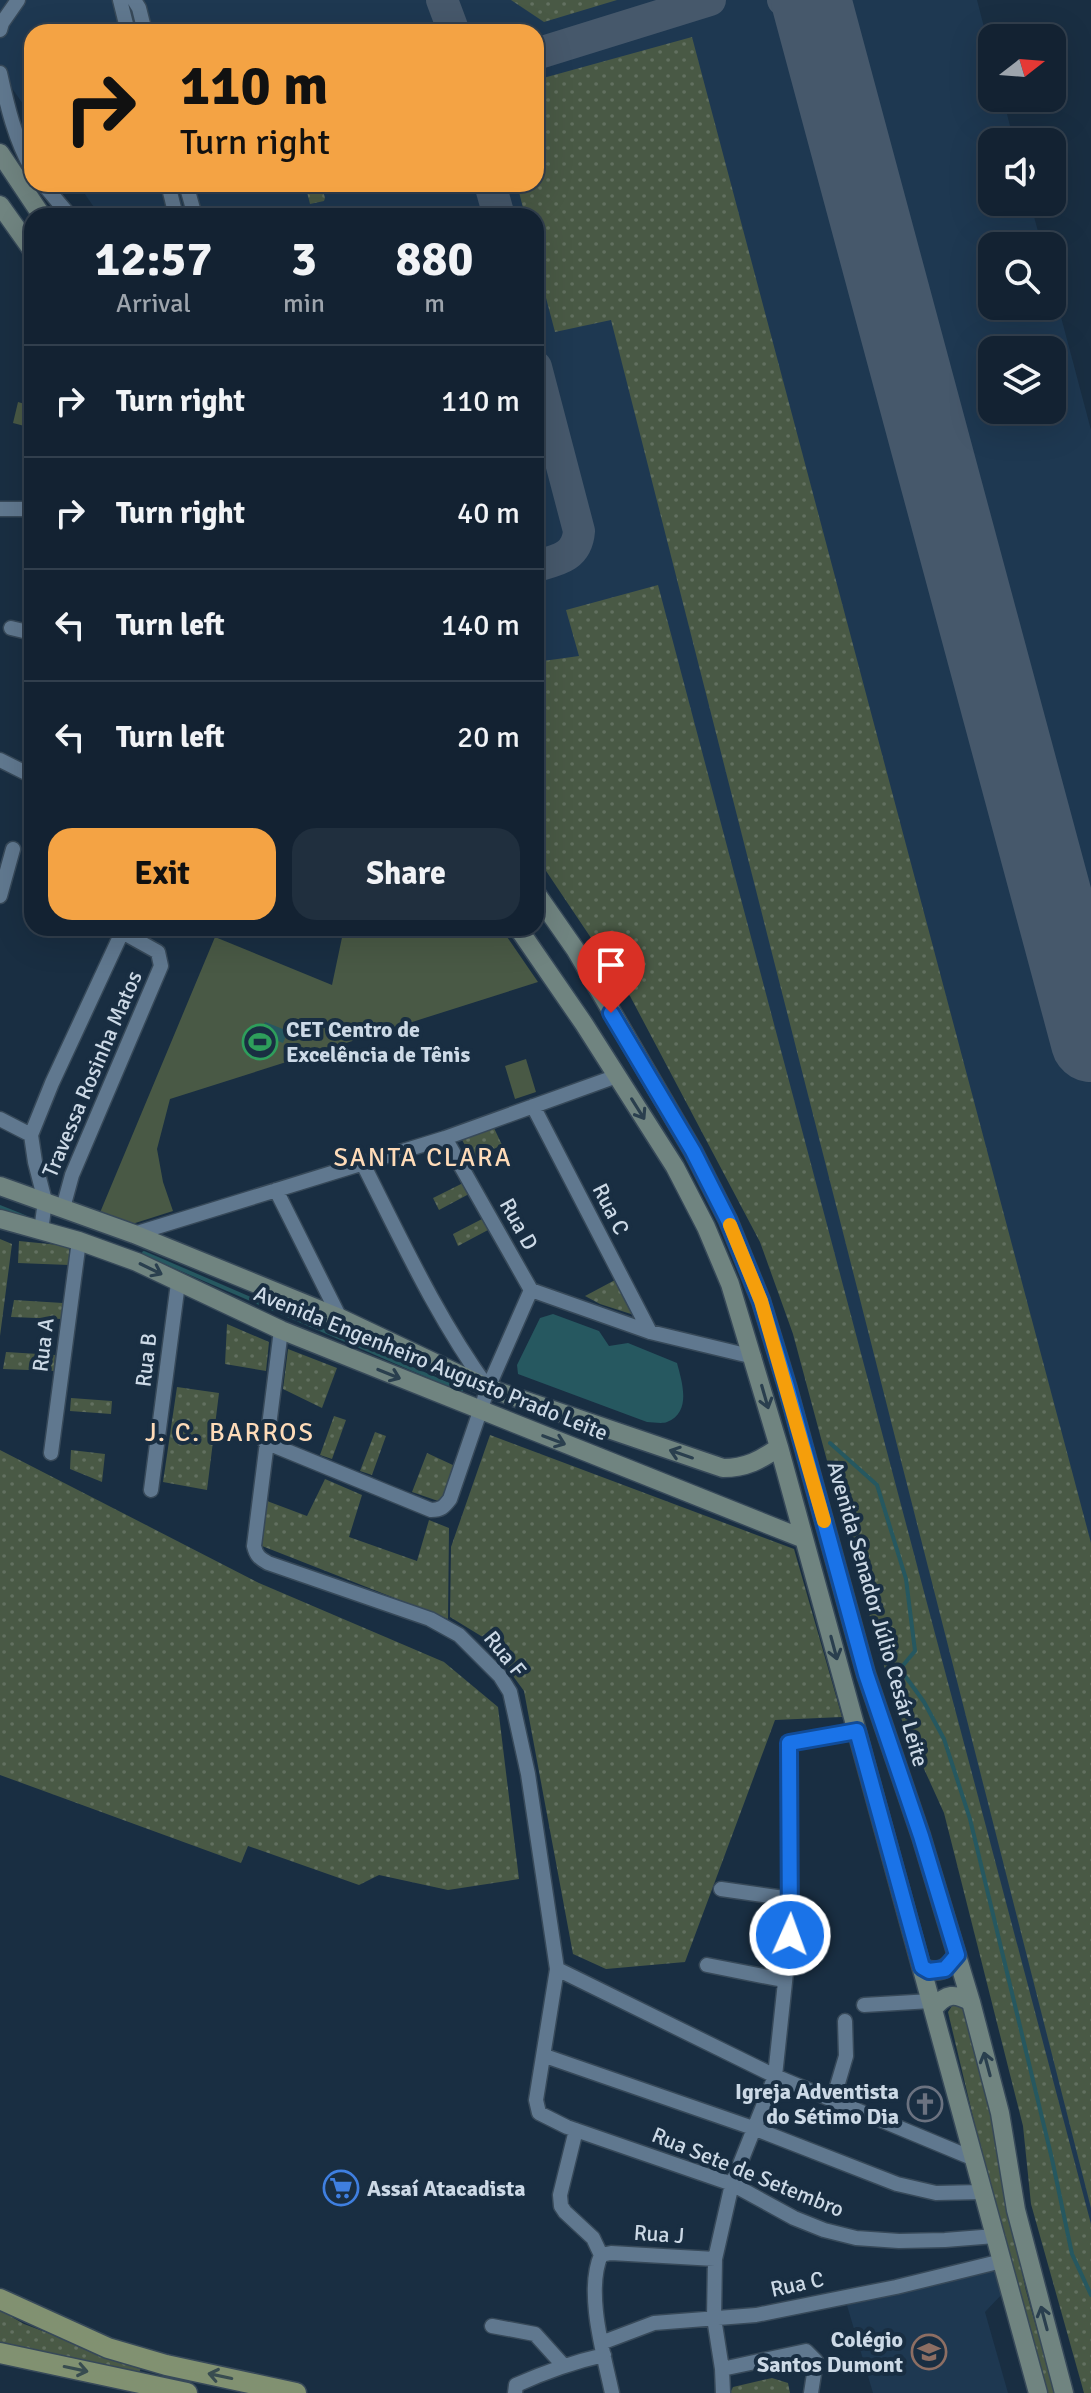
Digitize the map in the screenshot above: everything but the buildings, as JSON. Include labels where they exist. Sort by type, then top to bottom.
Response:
[{"type":"main road","points":[[0,153],[24,189]]},
{"type":"main road","points":[[0,205],[24,239]]},
{"type":"main road","name":"Avenida Senador Júlio Cesár Leite","points":[[544,904],[575,949],[693,1151],[728,1220],[761,1301],[866,1674],[921,1836],[971,2002],[1000,2113],[1016,2210],[1064,2393]]},
{"type":"main road","points":[[524,936],[675,1167],[706,1227],[730,1284],[779,1447],[1038,2393]]},
{"type":"main road","name":"Avenida Engenheiro Augusto Prado Leite","points":[[0,1186],[134,1234],[340,1318],[488,1388],[723,1468],[750,1464],[779,1447]]},
{"type":"main road","name":"Avenida Engenheiro Augusto Prado Leite","points":[[0,1219],[79,1241],[137,1262],[281,1330],[804,1539]]},
{"type":"main road","points":[[922,1967],[929,1971],[945,1969],[957,1955]]},
{"type":"main road","points":[[932,2004],[955,1995],[971,2002]]},
{"type":"main road","points":[[0,2299],[108,2348],[166,2365],[296,2393]]},
{"type":"main road","points":[[0,2353],[187,2393]]},
{"type":"street","points":[[0,30],[18,0]]},
{"type":"street","points":[[120,0],[126,24]]},
{"type":"street","points":[[134,0],[143,24]]},
{"type":"street","points":[[0,73],[24,153]]},
{"type":"street","points":[[50,192],[63,208]]},
{"type":"street","points":[[0,509],[24,509]]},
{"type":"street","points":[[11,628],[24,631]]},
{"type":"street","points":[[0,760],[24,772]]},
{"type":"street","points":[[1,891],[13,849]]},
{"type":"street","points":[[41,1231],[45,1201],[31,1135],[120,936]]},
{"type":"street","name":"Travessa Rosinha Matos","points":[[63,1208],[72,1175],[161,966],[158,952],[133,936]]},
{"type":"street","points":[[134,1234],[445,1138],[617,1076]]},
{"type":"street","name":"Rua C","points":[[533,1106],[650,1332]]},
{"type":"street","points":[[0,1119],[31,1135]]},
{"type":"street","name":"Rua D","points":[[445,1138],[531,1290]]},
{"type":"street","points":[[362,1162],[432,1299],[460,1349],[488,1388]]},
{"type":"street","points":[[276,1190],[340,1318]]},
{"type":"street","name":"Rua A","points":[[51,1453],[79,1241]]},
{"type":"street","name":"Rua B","points":[[151,1490],[178,1283]]},
{"type":"street","points":[[281,1330],[265,1442],[431,1510],[445,1507],[450,1499],[488,1388],[531,1290],[650,1332],[754,1357]]},
{"type":"street","name":"Rua F","points":[[265,1442],[254,1546],[259,1558],[430,1619],[459,1635],[500,1676],[510,1692],[525,1761],[557,1969],[536,2100],[539,2113]]},
{"type":"street","points":[[723,2393],[714,2318],[715,2259],[732,2184],[775,2076],[790,1935],[789,1743],[857,1731]]},
{"type":"street","points":[[721,1889],[791,1899]]},
{"type":"street","points":[[707,1965],[783,1980]]},
{"type":"street","points":[[557,1969],[775,2076],[972,2158]]},
{"type":"street","points":[[864,2005],[932,2004]]},
{"type":"street","points":[[833,2100],[846,2056],[845,2021]]},
{"type":"street","points":[[545,2056],[753,2128],[909,2187],[951,2194],[982,2192]]},
{"type":"street","name":"Rua Sete de Setembro","points":[[539,2113],[576,2130],[732,2184],[794,2218],[824,2230],[856,2238],[899,2241],[995,2236]]},
{"type":"street","points":[[576,2130],[560,2195],[561,2206],[593,2238],[601,2255],[597,2262],[596,2300],[612,2393]]},
{"type":"street","name":"Rua J","points":[[601,2255],[715,2259]]},
{"type":"street","name":"Rua C","points":[[515,2393],[516,2385],[602,2349],[627,2331],[654,2323],[756,2315],[896,2287],[1002,2261]]},
{"type":"street","points":[[492,2326],[535,2334],[563,2365]]},
{"type":"street","points":[[722,2369],[806,2351],[816,2361],[811,2393]]},
{"type":"shaded area","points":[[0,0],[977,0],[983,24],[978,24],[978,112],[1006,112],[1010,128],[978,128],[978,216],[1034,216],[1038,232],[978,232],[978,320],[1062,320],[1091,430],[1091,2343],[656,700],[544,680],[544,208],[94,208],[84,192],[544,192],[544,24],[24,24],[24,106],[0,71]]},
{"type":"shaded area","points":[[511,0],[617,0],[544,22]]},
{"type":"shaded area","points":[[692,37],[1091,1543],[1091,2208],[611,320],[555,332],[544,290],[544,208],[523,208],[519,192],[544,192],[544,78]]},
{"type":"shaded area","points":[[307,192],[323,192],[324,201],[310,204]]},
{"type":"shaded area","points":[[18,402],[24,404],[24,426],[13,423]]},
{"type":"shaded area","points":[[658,585],[1091,2224],[1091,2393],[1084,2393],[1031,2204],[1023,2126],[944,1813],[896,1707],[793,1334],[760,1242],[630,996],[544,868],[544,661],[579,656],[566,610]]},
{"type":"shaded area","name":"CET Centro de Excelência de Tênis","points":[[342,936],[506,936],[538,982],[170,1099],[157,1149],[163,1182],[173,1211],[129,1225],[99,1215],[215,937],[332,985]]},
{"type":"shaded area","points":[[265,1022],[288,1031],[283,1043],[260,1034]]},
{"type":"shaded area","points":[[526,1059],[536,1092],[515,1099],[505,1066]]},
{"type":"shaded area","points":[[494,1128],[502,1145],[473,1159],[462,1140]]},
{"type":"shaded area","points":[[463,1183],[469,1194],[439,1210],[433,1198]]},
{"type":"shaded area","points":[[482,1219],[488,1230],[458,1246],[453,1234]]},
{"type":"shaded area","points":[[0,1239],[12,1244],[0,1336]]},
{"type":"shaded area","points":[[19,1241],[69,1246],[69,1265],[18,1263]]},
{"type":"shaded area","points":[[615,1280],[634,1315],[585,1296]]},
{"type":"shaded area","points":[[14,1300],[63,1303],[62,1319],[11,1317]]},
{"type":"shaded area","points":[[553,1314],[599,1331],[609,1346],[628,1343],[677,1363],[683,1396],[680,1411],[667,1422],[647,1422],[518,1374],[517,1365],[540,1318]]},
{"type":"shaded area","points":[[227,1324],[269,1342],[266,1371],[225,1364]]},
{"type":"shaded area","points":[[288,1349],[337,1368],[322,1408],[283,1389]]},
{"type":"shaded area","points":[[6,1352],[55,1355],[54,1371],[3,1369]]},
{"type":"shaded area","points":[[177,1387],[219,1393],[207,1490],[163,1482]]},
{"type":"shaded area","points":[[71,1398],[112,1401],[111,1414],[70,1411]]},
{"type":"shaded area","points":[[334,1416],[346,1420],[332,1459],[320,1455]]},
{"type":"shaded area","points":[[375,1432],[386,1436],[372,1475],[360,1471]]},
{"type":"shaded area","points":[[490,1435],[794,1549],[842,1717],[775,1720],[685,1962],[606,1969],[573,1954],[524,1691],[486,1639],[450,1617],[451,1547]]},
{"type":"shaded area","points":[[0,1450],[259,1583],[444,1662],[498,1707],[519,1879],[448,1890],[379,1875],[359,1885],[248,1846],[241,1863],[0,1775]]},
{"type":"shaded area","points":[[71,1450],[105,1454],[102,1482],[70,1469]]},
{"type":"shaded area","points":[[427,1453],[455,1466],[441,1502],[412,1492]]},
{"type":"shaded area","points":[[325,1479],[362,1495],[349,1537],[417,1561],[429,1520],[449,1528],[448,1619],[262,1546],[267,1501],[307,1516]]},
{"type":"shaded area","points":[[958,2005],[967,2010],[999,2130],[1008,2204],[1026,2291],[1055,2393],[1044,2393],[1014,2289],[948,2012],[952,2006]]},
{"type":"shaded area","name":"Colégio Santos Dumont","points":[[994,2259],[1005,2291],[985,2312],[1008,2393],[873,2393],[846,2302]]},
{"type":"shaded area","points":[[0,2310],[24,2324],[141,2368],[138,2375],[0,2346]]},
{"type":"shaded area","points":[[772,2378],[788,2383],[790,2393],[730,2393],[733,2387]]},
{"type":"waterway","points":[[0,1207],[25,1217]]},
{"type":"waterway","points":[[144,1253],[461,1390]]},
{"type":"waterway","points":[[830,1443],[877,1485],[906,1579],[915,1651],[900,1669],[924,1702],[944,1739],[970,1819],[1072,2254],[1091,2295]]},
{"type":"taxiway","points":[[442,0],[451,24]]},
{"type":"taxiway","points":[[544,52],[710,0]]},
{"type":"taxiway","points":[[783,0],[802,17],[824,52]]},
{"type":"taxiway","points":[[492,192],[497,208]]},
{"type":"taxiway","points":[[544,398],[579,531],[575,547],[570,552],[544,564]]},
{"type":"runway","points":[[811,0],[1091,1042]]},
{"type":"slow traffic","points":[[730,1225],[761,1301],[824,1521]]},
{"type":"place","name":"CET Centro de Excelência de Tênis","points":[[260,1042]]},
{"type":"place","name":"Igreja Adventista do Sétimo Dia","points":[[925,2104]]},
{"type":"place","name":"Assaí Atacadista","points":[[341,2188]]},
{"type":"place","name":"Colégio Santos Dumont","points":[[929,2352]]},
{"type":"district","name":"SANTA CLARA","points":[[423,1158]]},
{"type":"district","name":"J. C. BARROS","points":[[230,1433]]},
{"type":"route","points":[[611,1013],[693,1151],[728,1220],[761,1301],[866,1674],[921,1836],[957,1955],[952,1964],[937,1972],[922,1967],[857,1731],[789,1743],[790,1935]]}]
